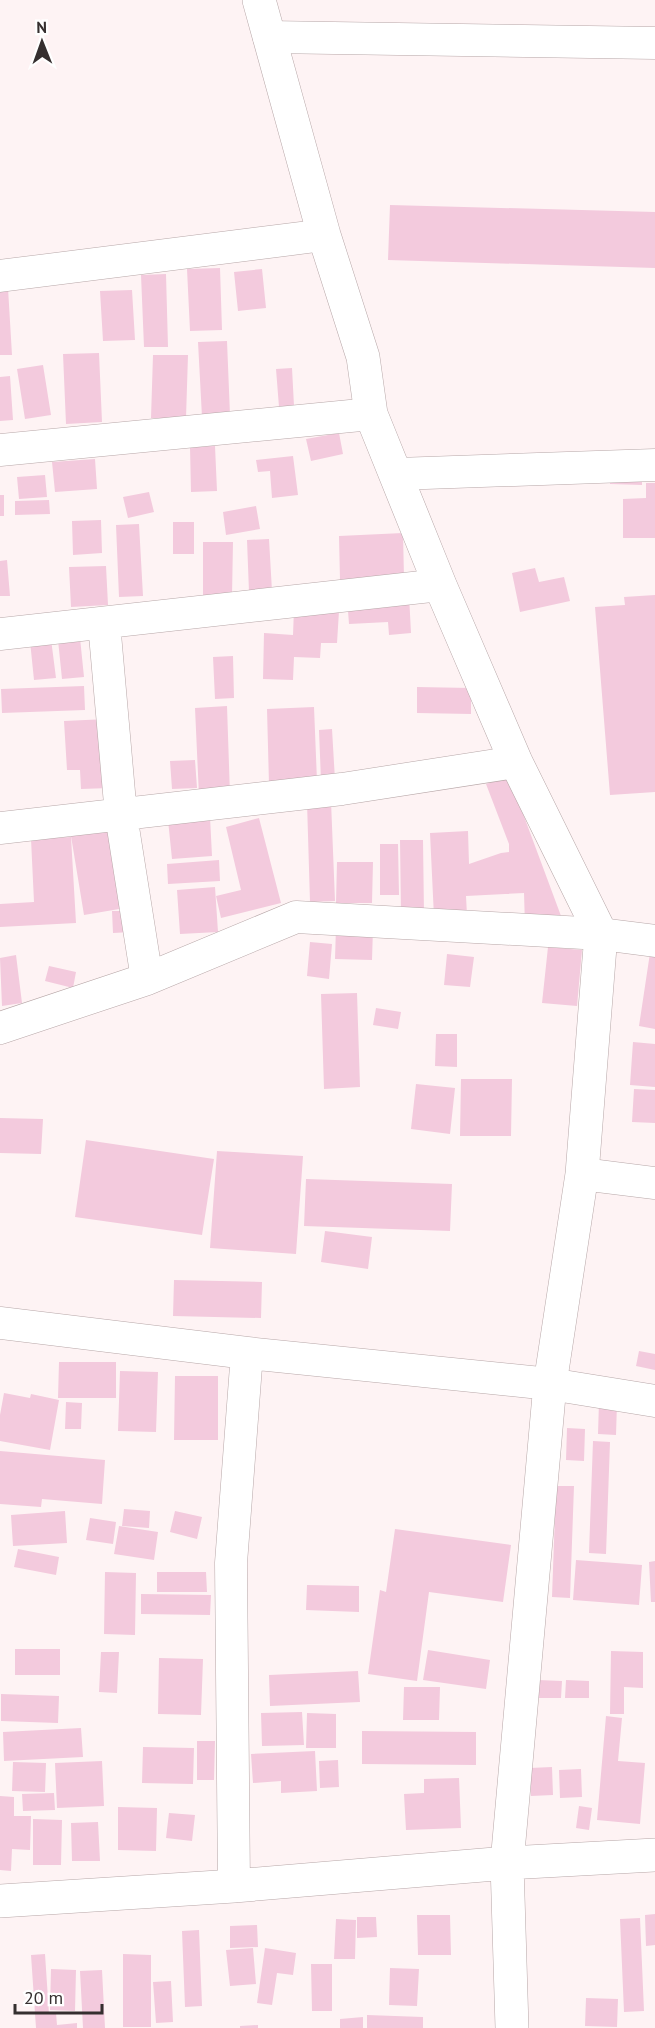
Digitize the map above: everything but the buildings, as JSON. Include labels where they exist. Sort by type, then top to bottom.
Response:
[{"type":"street","points":[[259,0],[324,235],[363,357],[371,414],[440,585],[516,762],[601,934],[582,1174],[550,1384],[507,1863],[512,2028]]},
{"type":"street","points":[[269,37],[655,43]]},
{"type":"street","points":[[0,276],[324,235]]},
{"type":"street","points":[[0,450],[371,414]]},
{"type":"street","points":[[397,474],[655,465]]},
{"type":"street","points":[[0,634],[440,585]]},
{"type":"street","points":[[104,623],[121,814],[147,979]]},
{"type":"street","points":[[0,828],[342,789],[516,762]]},
{"type":"street","points":[[0,1028],[147,979],[296,917],[601,934],[655,941]]},
{"type":"street","points":[[582,1174],[655,1183]]},
{"type":"street","points":[[0,1323],[247,1353],[550,1384],[655,1401]]},
{"type":"street","points":[[234,1886],[231,1563],[247,1353]]},
{"type":"street","points":[[0,1901],[234,1886],[507,1863],[655,1856]]}]
